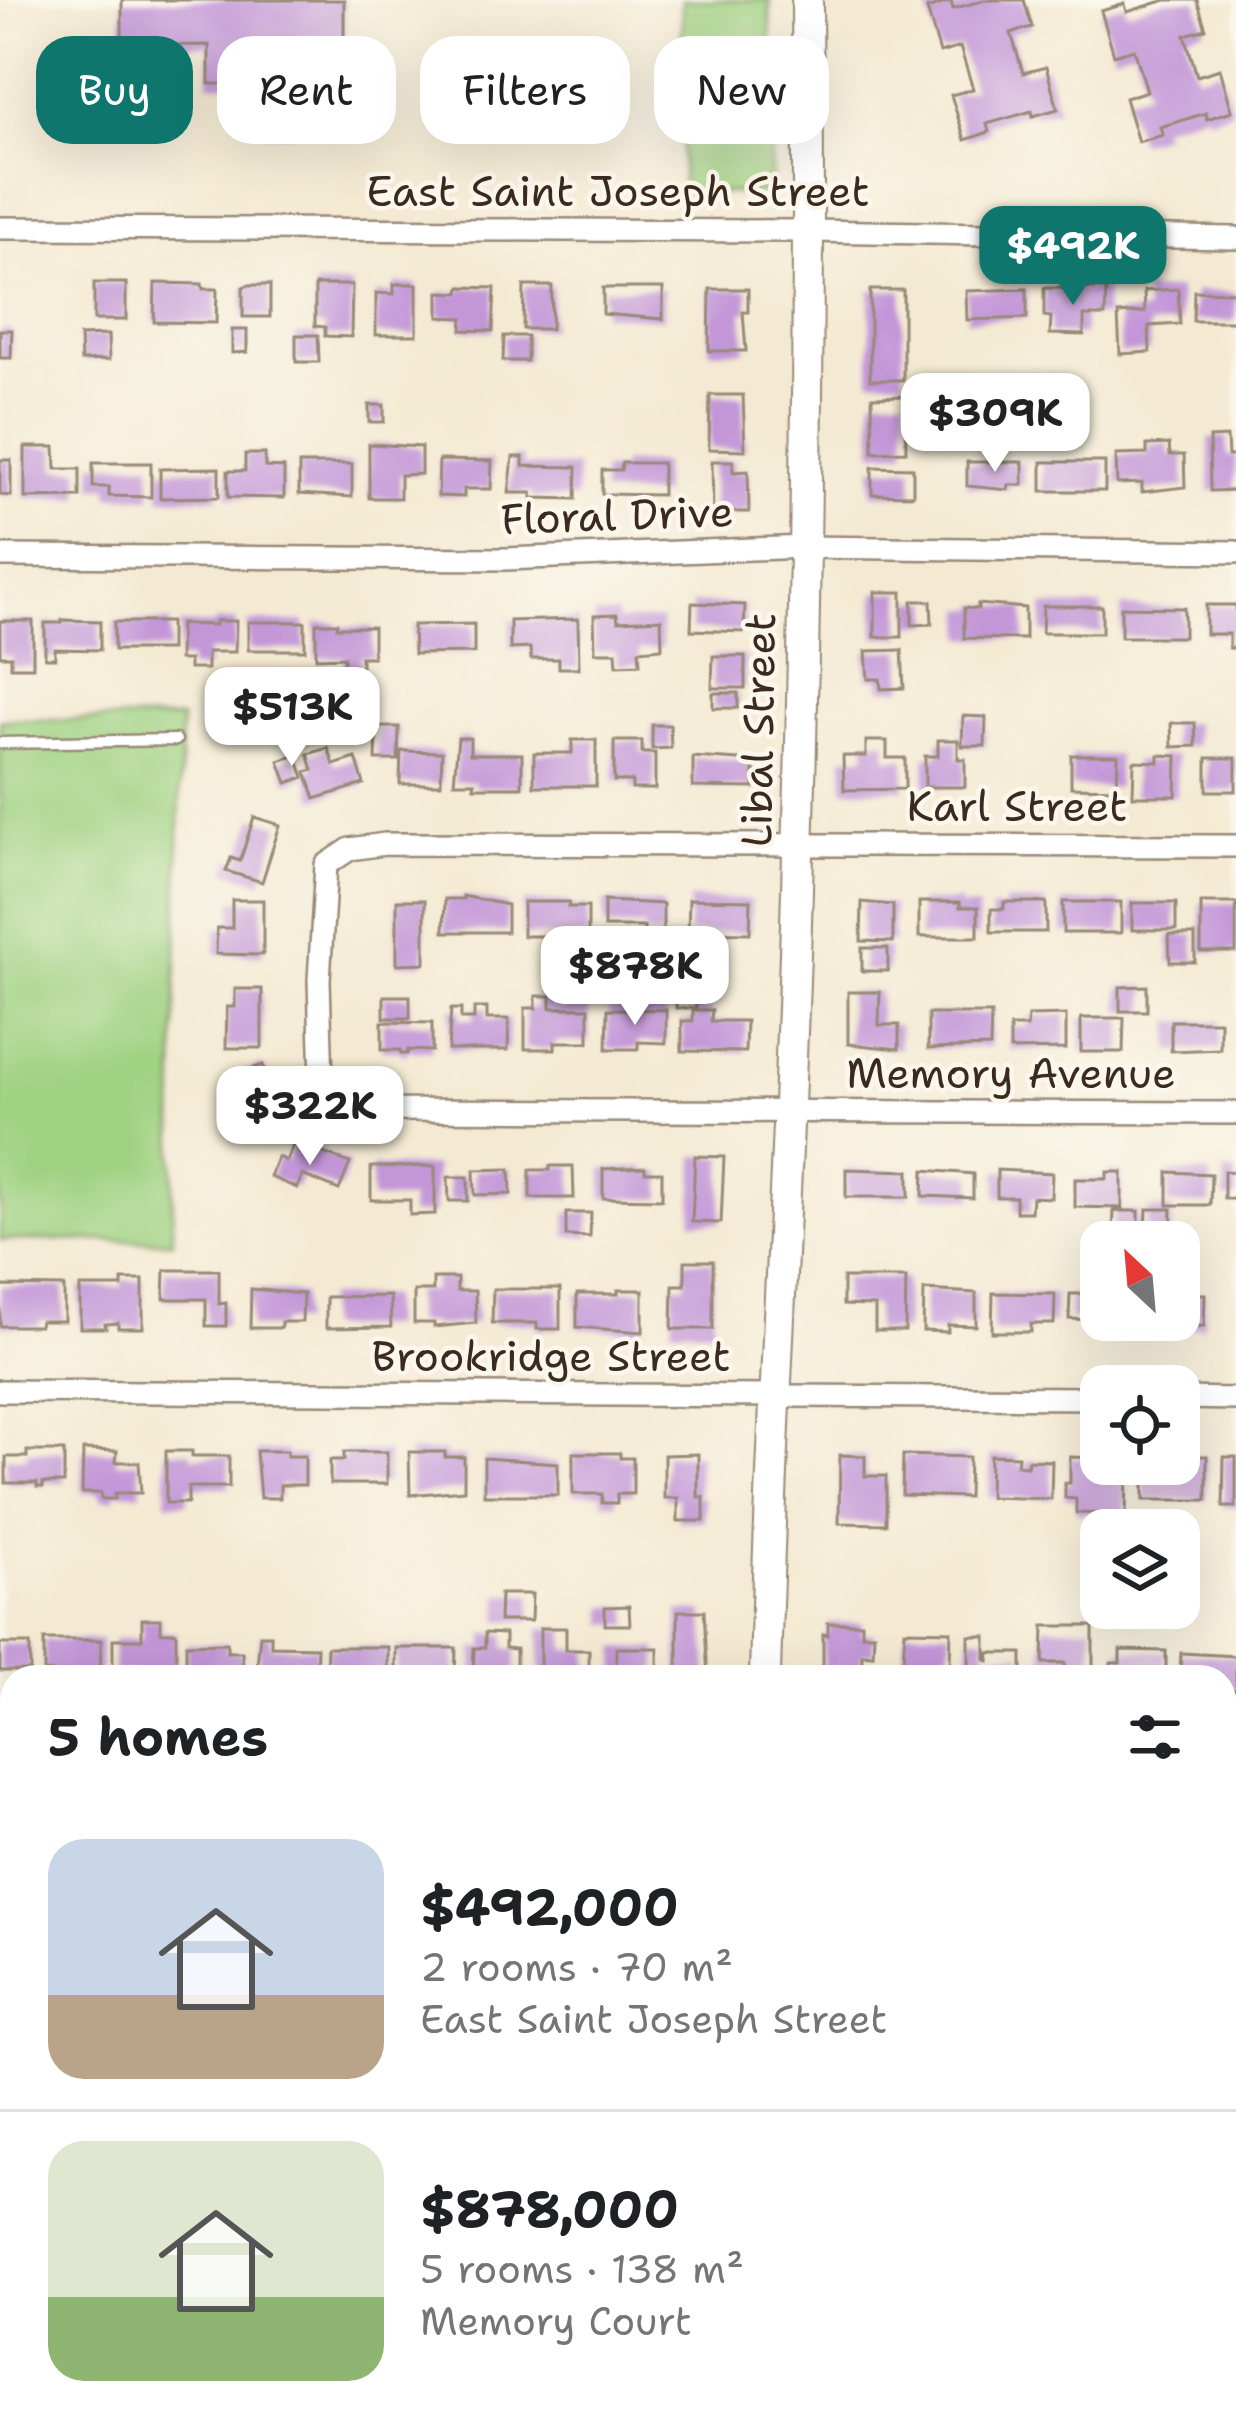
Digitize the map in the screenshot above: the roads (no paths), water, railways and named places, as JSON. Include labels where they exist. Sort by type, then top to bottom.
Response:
[{"type":"street","name":"Libal Street","points":[[765,1665],[798,845],[809,231],[807,0]]},
{"type":"street","name":"East Saint Joseph Street","points":[[0,228],[1236,238]]},
{"type":"street","name":"Floral Drive","points":[[0,556],[506,559],[804,547],[1236,552]]},
{"type":"street","name":"Karl Street","points":[[787,1112],[364,1110],[335,1102],[322,1083],[320,973],[326,865],[350,848],[385,844],[1236,846]]},
{"type":"street","name":"Memory Avenue","points":[[787,1112],[1236,1113]]},
{"type":"street","name":"Brookridge Street","points":[[0,1390],[1080,1398]]},
{"type":"street","points":[[1200,1398],[1236,1399]]},
{"type":"lane","points":[[0,743],[176,740]]}]
